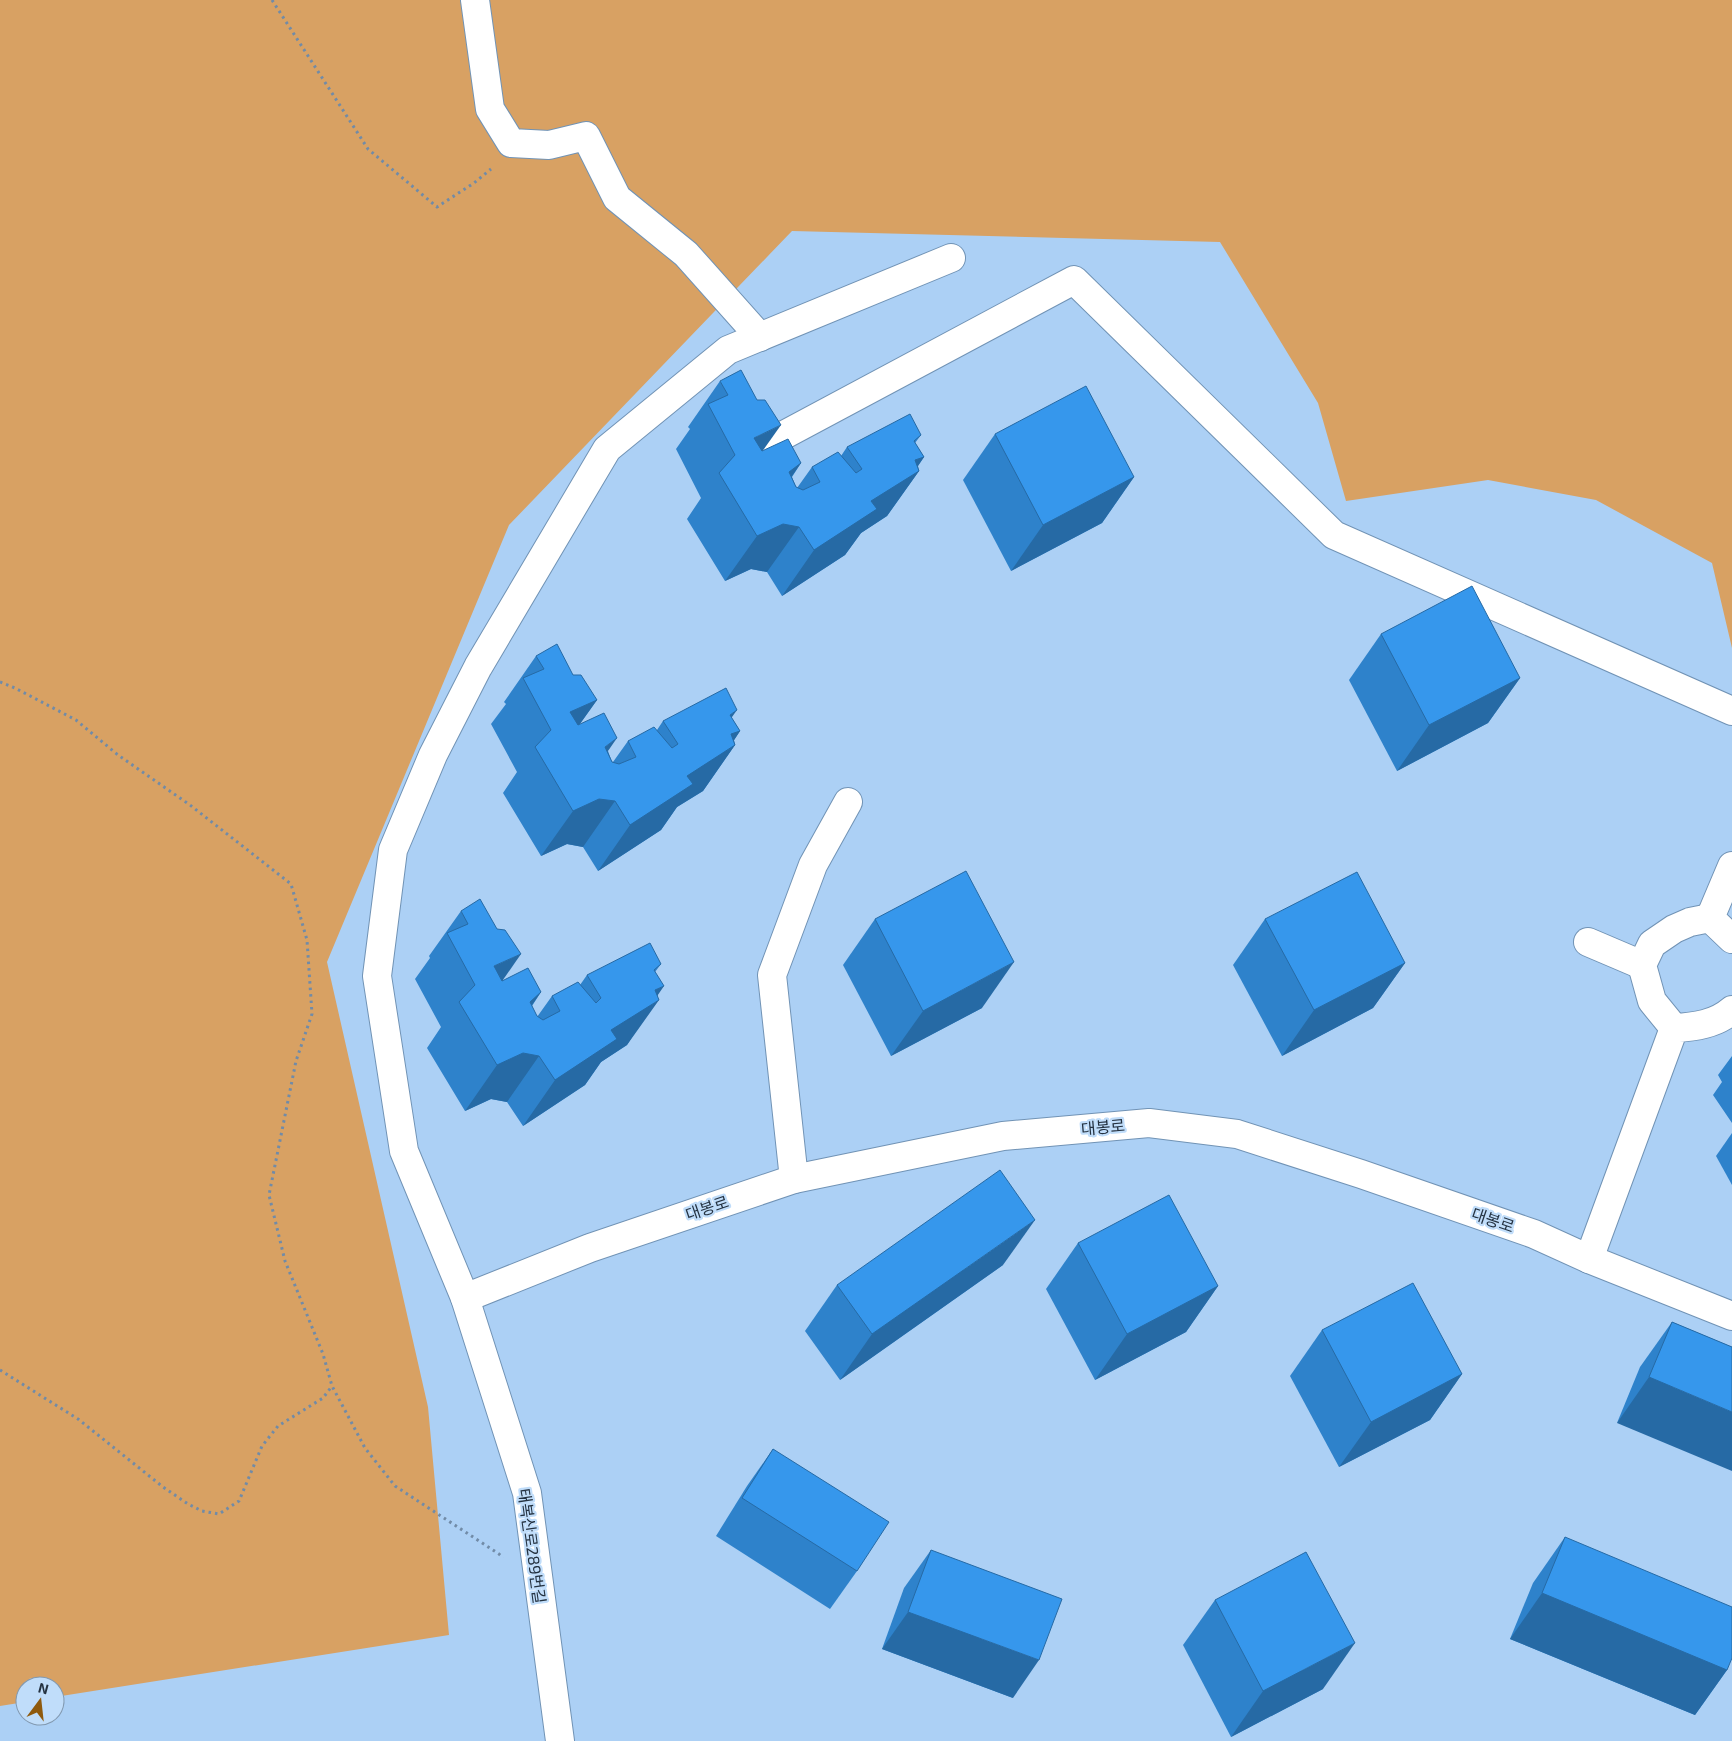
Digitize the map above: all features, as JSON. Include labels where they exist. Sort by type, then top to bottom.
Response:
[{"type":"street","points":[[475,0],[490,109],[511,143],[549,145],[586,136],[617,198],[686,254],[760,337]]},
{"type":"street","name":"태복산로289번길","points":[[560,1741],[526,1493],[465,1298],[404,1151],[376,976],[393,850],[433,755],[478,667],[607,449],[728,350],[951,258]]},
{"type":"street","points":[[769,444],[1074,280],[1334,534],[1732,711]]},
{"type":"street","points":[[794,1179],[772,976],[812,865],[848,802]]},
{"type":"street","points":[[1710,918],[1732,866]]},
{"type":"street","points":[[1710,918],[1732,939]]},
{"type":"street","points":[[1674,1028],[1652,1001],[1642,965],[1652,944],[1666,934],[1690,922],[1710,918]]},
{"type":"street","points":[[1588,942],[1642,965]]},
{"type":"street","points":[[1674,1028],[1695,1027],[1725,1016],[1732,1010]]},
{"type":"street","points":[[1589,1259],[1674,1028]]},
{"type":"street","name":"대봉로","points":[[465,1298],[590,1248],[794,1179],[1003,1136],[1149,1123],[1237,1134],[1361,1174],[1534,1234],[1589,1259],[1732,1316]]},
{"type":"path","points":[[272,0],[368,149],[437,207],[474,183],[518,143]]},
{"type":"path","points":[[0,682],[76,720],[118,755],[190,805],[291,884],[307,940],[312,1014],[296,1061],[269,1195],[286,1261],[323,1354],[332,1386],[365,1448],[395,1486],[499,1554],[505,1562]]},
{"type":"path","points":[[0,1370],[78,1419],[163,1487],[188,1504],[202,1511],[219,1514],[239,1501],[262,1446],[278,1426],[323,1398],[332,1386]]},
{"type":"shaded area","points":[[0,0],[1732,0],[1732,648],[1712,563],[1596,500],[1488,480],[1346,501],[1318,403],[1220,242],[792,231],[509,525],[327,962],[428,1407],[449,1635],[65,1695],[65,1676],[15,1676],[15,1704],[0,1706]]},
{"type":"building","points":[[741,370],[757,400],[765,400],[781,425],[754,438],[762,451],[788,439],[801,463],[789,472],[796,487],[803,490],[820,482],[812,467],[838,452],[856,473],[862,469],[847,447],[910,414],[921,435],[914,441],[924,457],[915,460],[919,471],[871,501],[877,509],[814,550],[799,527],[783,524],[757,536],[719,473],[735,455],[708,404],[728,395],[720,381]]},
{"type":"building","points":[[1086,386],[1134,477],[1043,525],[995,434]]},
{"type":"building","points":[[1472,586],[1520,678],[1429,725],[1381,634]]},
{"type":"building","points":[[557,644],[573,675],[581,675],[597,700],[570,712],[578,725],[604,713],[617,738],[605,747],[612,762],[619,764],[636,757],[628,741],[654,727],[672,748],[678,744],[663,721],[726,688],[737,710],[730,715],[740,731],[731,734],[735,745],[687,776],[693,784],[630,825],[615,801],[599,799],[573,811],[535,747],[551,730],[523,678],[544,669],[536,656]]},
{"type":"building","points":[[966,871],[1014,962],[923,1011],[875,919]]},
{"type":"building","points":[[1357,872],[1405,963],[1314,1010],[1265,919]]},
{"type":"building","points":[[480,899],[497,929],[505,930],[521,954],[494,966],[502,981],[528,968],[541,992],[530,1002],[537,1016],[543,1020],[560,1011],[552,996],[578,982],[596,1003],[601,998],[587,975],[650,943],[661,964],[654,970],[664,986],[655,990],[659,1000],[611,1030],[617,1039],[555,1080],[539,1056],[523,1053],[497,1065],[459,1002],[475,985],[447,933],[468,924],[461,911]]},
{"type":"building","points":[[1000,1170],[1035,1220],[872,1334],[837,1285]]},
{"type":"building","points":[[1169,1195],[1218,1286],[1127,1334],[1078,1243]]},
{"type":"building","points":[[1413,1283],[1462,1374],[1371,1422],[1322,1330]]},
{"type":"building","points":[[1672,1322],[1732,1347],[1732,1412],[1649,1377]]},
{"type":"building","points":[[773,1449],[889,1522],[857,1571],[742,1498]]},
{"type":"building","points":[[1565,1537],[1732,1607],[1732,1658],[1727,1670],[1542,1593]]},
{"type":"building","points":[[931,1550],[1062,1599],[1039,1660],[908,1612]]},
{"type":"building","points":[[1306,1552],[1355,1643],[1263,1691],[1215,1600]]}]
